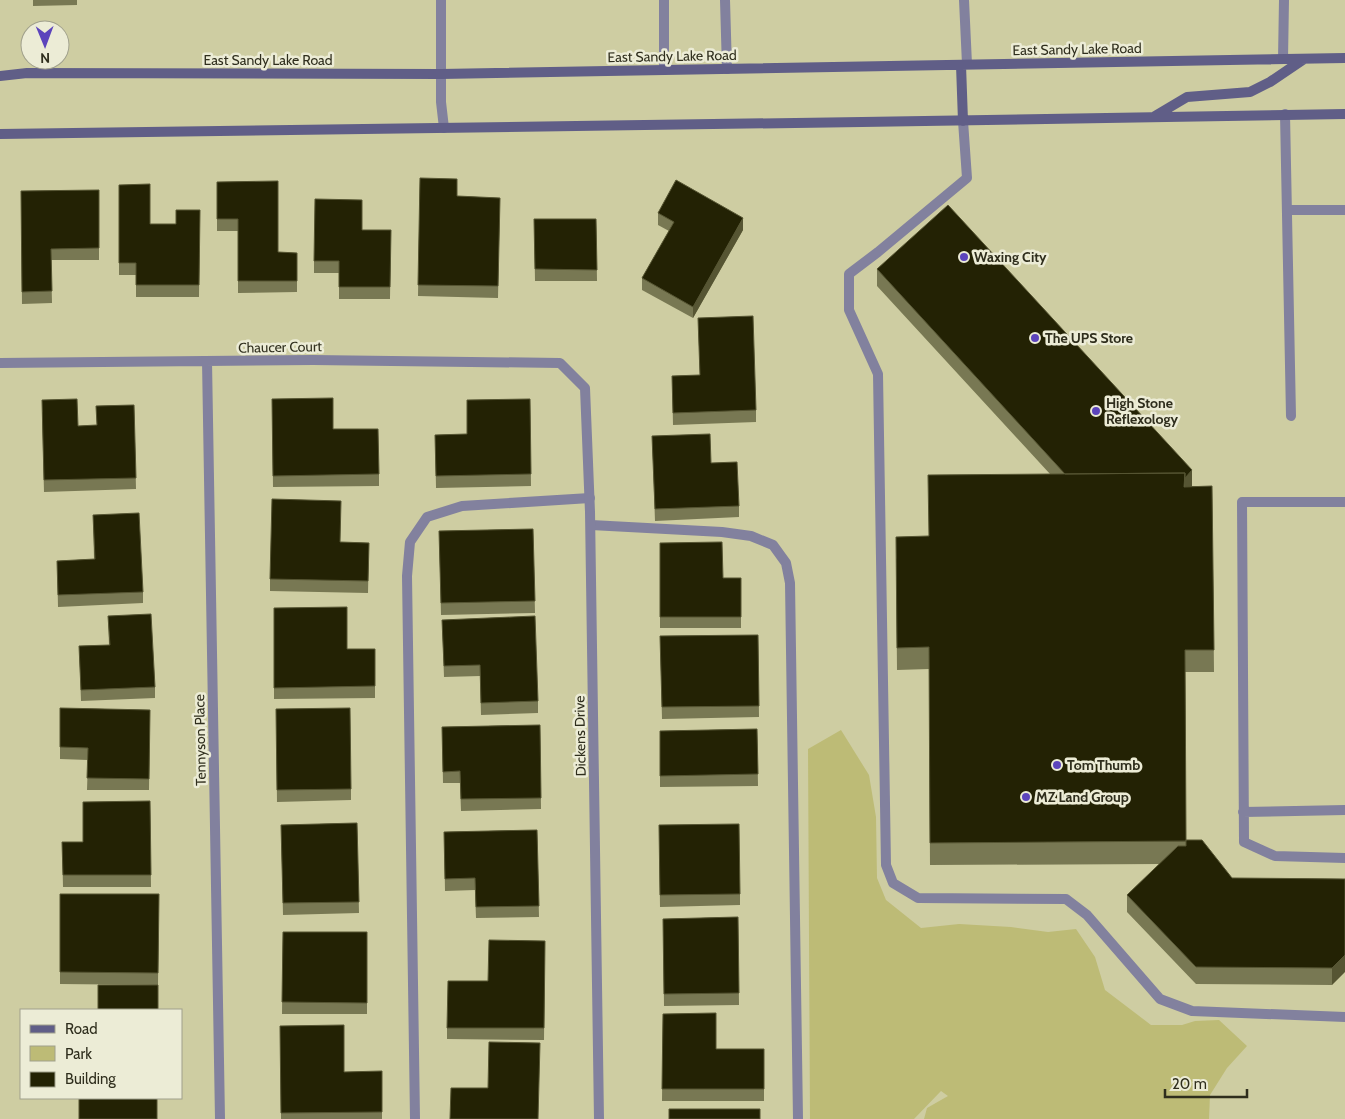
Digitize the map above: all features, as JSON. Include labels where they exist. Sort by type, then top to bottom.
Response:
[{"type":"main road","name":"East Sandy Lake Road","points":[[0,76],[27,73],[441,74],[1345,58]]},
{"type":"main road","points":[[1154,116],[1187,97],[1250,92],[1270,82],[1304,59]]},
{"type":"main road","points":[[964,64],[964,120]]},
{"type":"main road","points":[[0,134],[1345,114]]},
{"type":"street","points":[[441,0],[441,74],[444,128]]},
{"type":"street","points":[[664,0],[664,70]]},
{"type":"street","points":[[725,0],[727,69]]},
{"type":"street","points":[[964,0],[964,64]]},
{"type":"street","points":[[1283,59],[1284,0]]},
{"type":"street","points":[[1285,114],[1291,416]]},
{"type":"street","points":[[964,120],[967,178],[849,274],[849,310],[878,374],[886,865],[893,882],[918,898],[1066,899],[1087,915],[1160,1000],[1192,1011],[1345,1017]]},
{"type":"street","points":[[1287,210],[1345,210]]},
{"type":"street","name":"Chaucer Court","points":[[0,363],[313,360],[560,363]]},
{"type":"street","name":"Tennyson Place","points":[[207,361],[220,1119]]},
{"type":"street","name":"Dickens Drive","points":[[560,363],[585,388],[591,525],[599,1119]]},
{"type":"street","points":[[415,1119],[406,576],[410,542],[427,517],[462,506],[590,498]]},
{"type":"street","points":[[1345,502],[1242,502],[1244,842],[1274,856],[1345,858]]},
{"type":"street","points":[[591,525],[722,532],[751,536],[773,546],[786,562],[791,593],[798,1119]]},
{"type":"street","points":[[1243,812],[1345,810]]},
{"type":"green space","points":[[841,730],[869,775],[876,817],[877,878],[886,900],[921,928],[959,924],[1011,927],[1048,932],[1076,929],[1095,957],[1105,990],[1151,1025],[1182,1025],[1195,1021],[1219,1020],[1247,1046],[1227,1068],[1210,1095],[1209,1119],[924,1119],[927,1108],[948,1096],[941,1091],[914,1119],[810,1119],[808,749]]},
{"type":"building","points":[[420,178],[457,179],[457,196],[500,198],[498,286],[418,285]]},
{"type":"building","points":[[676,180],[743,218],[693,307],[642,278],[674,222],[658,213]]},
{"type":"building","points":[[278,181],[278,252],[297,253],[297,281],[238,281],[238,219],[217,219],[217,182]]},
{"type":"building","points":[[150,184],[150,224],[176,224],[176,210],[200,210],[199,285],[136,285],[136,263],[119,263],[119,185]]},
{"type":"building","points":[[99,190],[99,248],[51,249],[52,291],[22,292],[21,191]]},
{"type":"building","points":[[315,199],[362,200],[362,230],[391,230],[390,287],[339,287],[339,261],[314,261]]},
{"type":"building","points":[[948,205],[1192,470],[1185,478],[1185,473],[1065,474],[877,269]]},
{"type":"building","points":[[534,219],[596,219],[597,270],[535,269]]},
{"type":"building","points":[[753,316],[756,410],[673,413],[672,376],[700,375],[698,318]]},
{"type":"building","points":[[333,398],[333,429],[378,429],[379,474],[273,476],[272,399]]},
{"type":"building","points":[[77,399],[78,426],[97,425],[96,406],[134,405],[136,478],[44,480],[42,400]]},
{"type":"building","points":[[530,399],[531,474],[436,476],[435,435],[467,434],[467,400]]},
{"type":"building","points":[[710,434],[711,463],[737,462],[739,506],[655,509],[652,436]]},
{"type":"building","name":"Tom Thumb","points":[[1185,473],[1184,487],[1212,486],[1214,650],[1185,650],[1186,841],[930,843],[929,647],[897,648],[896,537],[929,536],[928,475]]},
{"type":"building","points":[[272,499],[341,501],[340,542],[369,543],[368,581],[270,579]]},
{"type":"building","points":[[139,513],[143,592],[58,595],[57,561],[95,559],[93,515]]},
{"type":"building","points":[[533,529],[535,601],[441,603],[439,531]]},
{"type":"building","points":[[722,542],[723,578],[741,578],[741,617],[660,617],[660,543]]},
{"type":"building","points":[[347,607],[347,649],[375,649],[375,686],[274,688],[274,608]]},
{"type":"building","points":[[151,614],[155,687],[81,690],[79,646],[110,645],[108,616]]},
{"type":"building","points":[[535,616],[538,701],[481,703],[480,665],[444,666],[442,620]]},
{"type":"building","points":[[758,635],[759,706],[662,707],[660,636]]},
{"type":"building","points":[[60,708],[150,710],[149,779],[87,778],[88,748],[60,747]]},
{"type":"building","points":[[350,708],[351,789],[277,790],[276,709]]},
{"type":"building","points":[[540,725],[541,798],[461,799],[460,771],[443,772],[442,727]]},
{"type":"building","points":[[757,729],[758,774],[660,776],[660,731]]},
{"type":"building","points":[[150,801],[151,875],[63,875],[62,842],[83,842],[83,802]]},
{"type":"building","points":[[357,823],[359,902],[283,903],[281,825]]},
{"type":"building","points":[[739,824],[740,894],[660,895],[659,825]]},
{"type":"building","points":[[537,830],[539,906],[476,907],[475,878],[445,879],[444,832]]},
{"type":"building","points":[[1186,840],[1202,840],[1232,878],[1345,879],[1345,955],[1332,968],[1196,967],[1127,895],[1178,846],[1186,846]]},
{"type":"building","points":[[60,894],[159,894],[158,973],[60,972]]},
{"type":"building","points":[[738,917],[739,993],[664,994],[663,919]]},
{"type":"building","points":[[283,932],[367,932],[367,1003],[282,1002]]},
{"type":"building","points":[[489,940],[545,941],[544,1028],[447,1028],[448,981],[488,981]]},
{"type":"building","points":[[98,985],[158,985],[158,1009],[98,1009]]},
{"type":"building","points":[[716,1013],[716,1049],[764,1049],[764,1089],[662,1089],[663,1014]]},
{"type":"building","points":[[344,1025],[344,1072],[382,1071],[382,1112],[281,1113],[280,1026]]},
{"type":"building","points":[[489,1042],[540,1043],[538,1119],[450,1119],[451,1088],[488,1088]]},
{"type":"building","points":[[79,1099],[157,1099],[157,1119],[79,1119]]},
{"type":"building","points":[[669,1109],[760,1109],[760,1119],[669,1119]]},
{"type":"place","name":"Waxing City","points":[[964,257]]},
{"type":"place","name":"The UPS Store","points":[[1035,338]]},
{"type":"place","name":"High Stone Reflexology","points":[[1096,411]]},
{"type":"place","name":"Tom Thumb","points":[[1057,765]]},
{"type":"place","name":"MZ Land Group","points":[[1026,797]]}]
